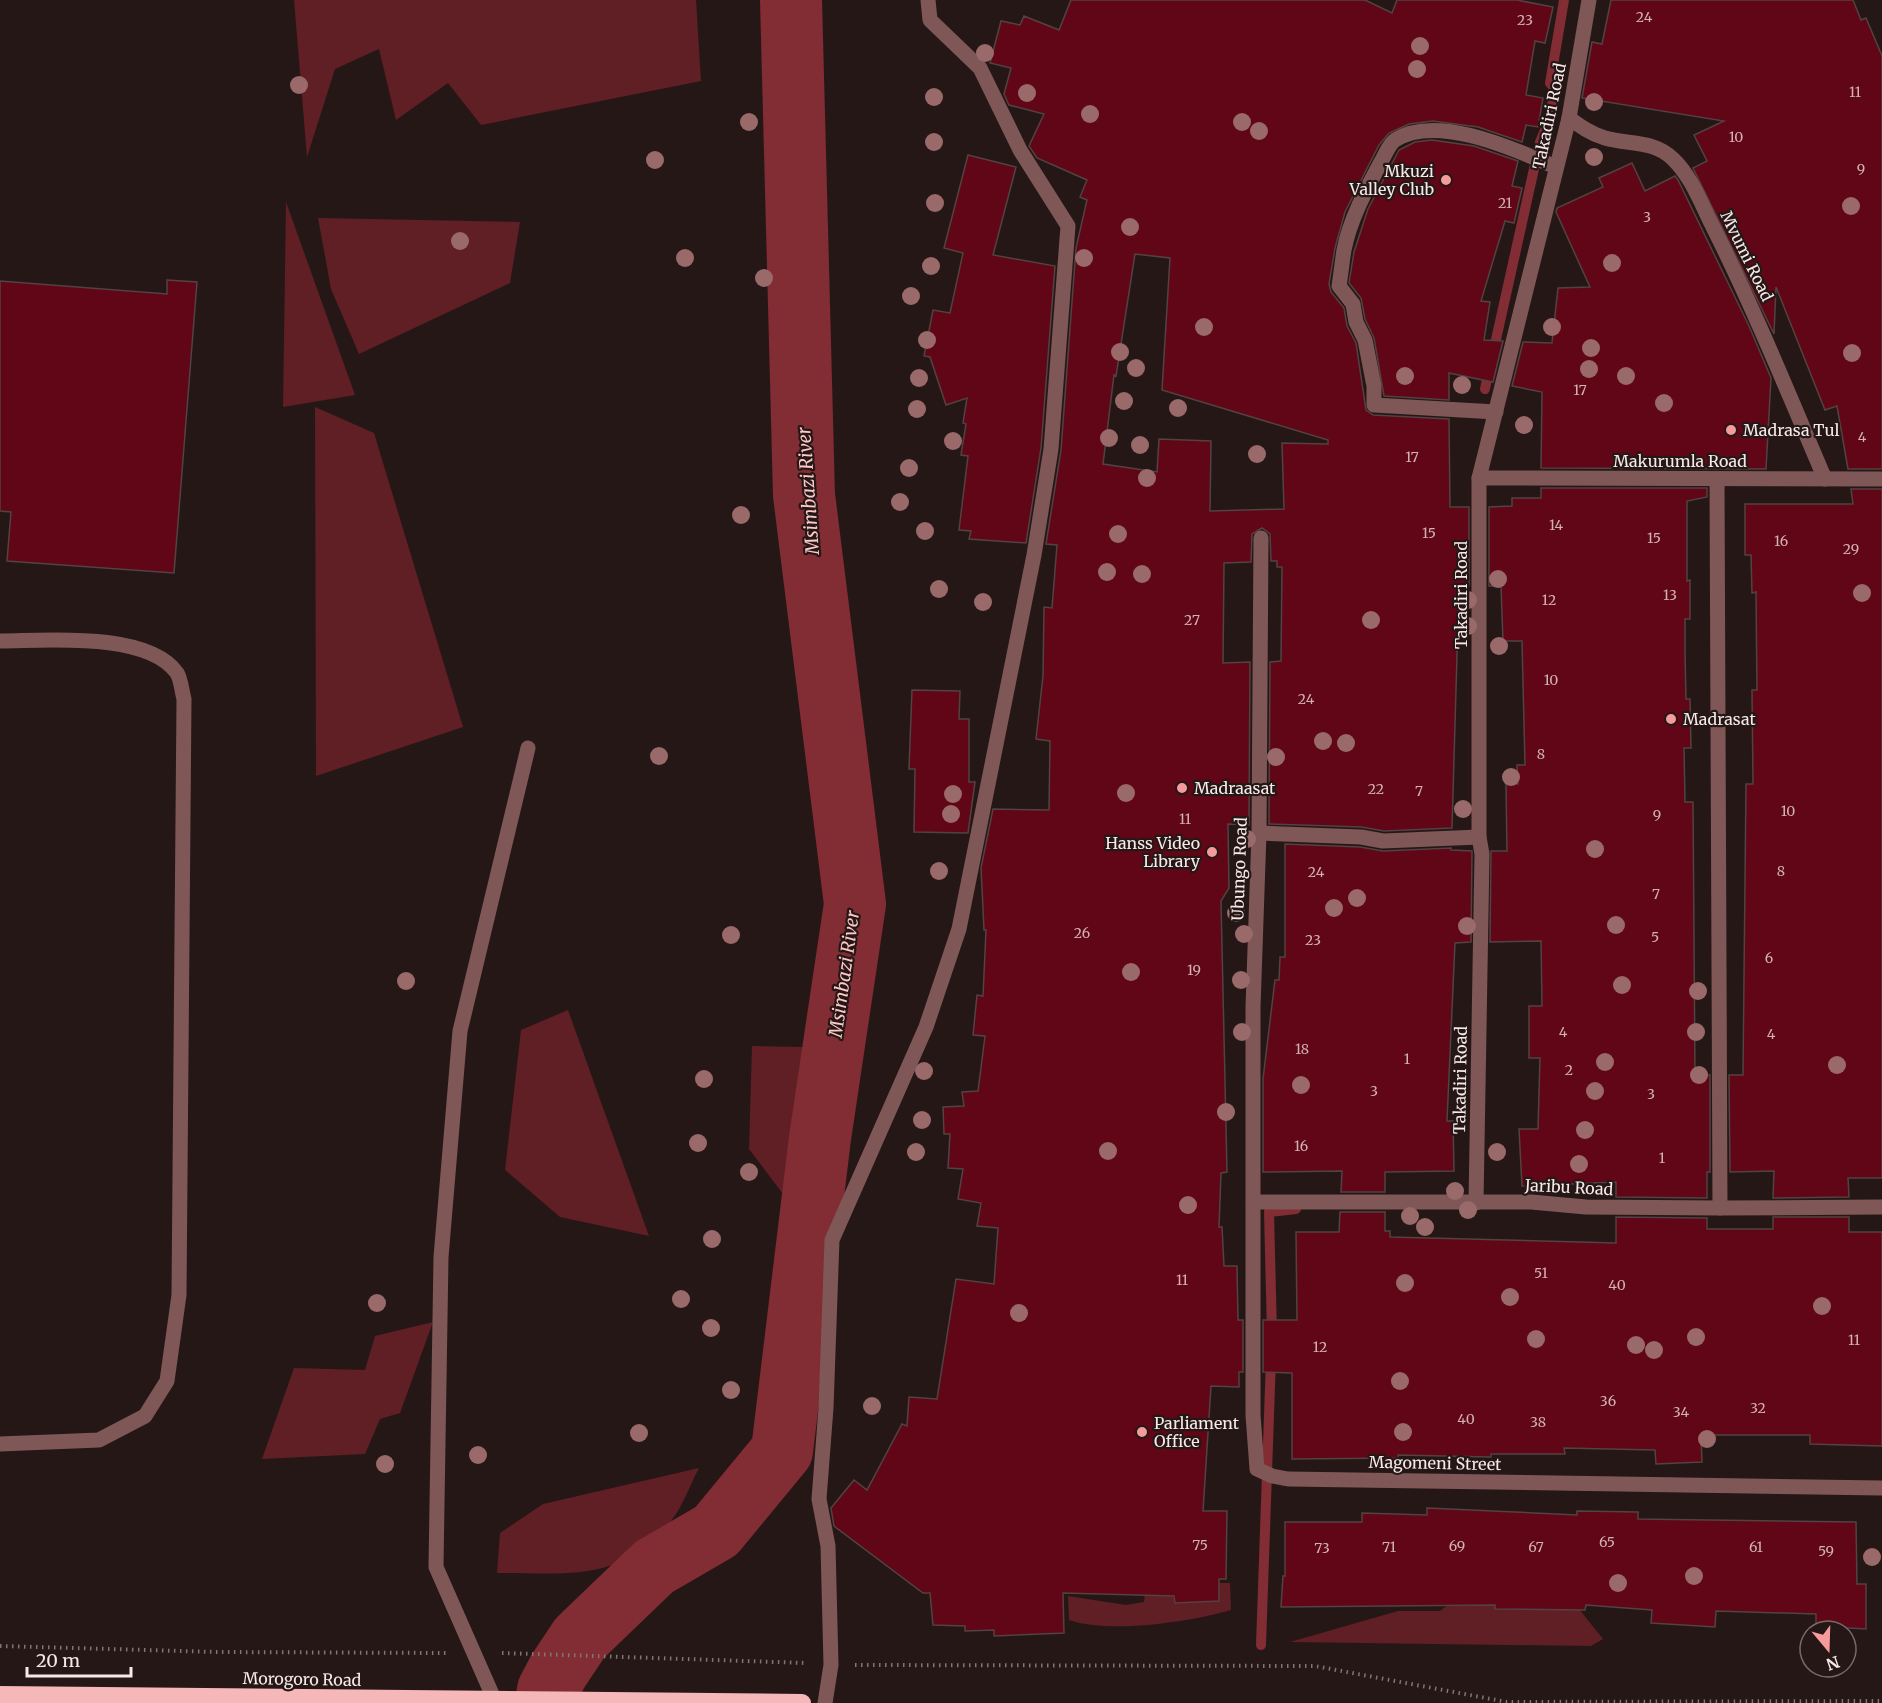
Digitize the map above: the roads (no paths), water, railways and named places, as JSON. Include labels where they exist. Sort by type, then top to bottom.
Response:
[{"type":"highway","name":"Morogoro Road","points":[[0,1695],[781,1702]]},
{"type":"highway","points":[[781,1702],[802,1703]]},
{"type":"street","points":[[825,1703],[831,1665],[828,1546],[819,1498],[826,1408],[832,1240],[927,1027],[959,929],[1034,555],[1049,460],[1068,226],[1020,150],[980,68],[930,20],[928,0]]},
{"type":"street","name":"Takadiri Road","points":[[1476,1203],[1482,854],[1479,837],[1479,478],[1569,118],[1589,0]]},
{"type":"street","name":"Mvumi Road","points":[[1569,118],[1586,130],[1605,138],[1648,144],[1660,149],[1673,159],[1688,178],[1742,284],[1825,479]]},
{"type":"street","points":[[1496,412],[1374,405],[1374,386],[1365,340],[1356,322],[1353,304],[1339,286],[1344,249],[1361,199],[1393,141],[1406,134],[1421,130],[1463,135],[1502,144],[1556,167]]},
{"type":"street","name":"Makurumla Road","points":[[1479,478],[1882,479]]},
{"type":"street","points":[[1717,479],[1720,1208]]},
{"type":"street","name":"Ubungo Road","points":[[1255,1202],[1253,1007],[1259,833],[1261,538]]},
{"type":"street","points":[[0,641],[117,642],[158,657],[177,673],[184,699],[179,1295],[167,1381],[145,1416],[99,1440],[0,1444]]},
{"type":"street","points":[[495,1701],[436,1567],[441,1257],[460,1031],[528,748]]},
{"type":"street","points":[[1259,833],[1361,837],[1383,841],[1479,837]]},
{"type":"street","name":"Jaribu Road","points":[[1255,1202],[1476,1203],[1720,1208],[1882,1207]]},
{"type":"street","name":"Magomeni Street","points":[[1255,1202],[1253,1415],[1257,1469],[1272,1476],[1312,1479],[1882,1488]]},
{"type":"waterway","name":"Msimbazi River","points":[[546,1703],[548,1690],[580,1638],[654,1567],[716,1531],[782,1451],[820,1138],[855,904],[804,495],[791,0]]},
{"type":"waterway","points":[[1493,353],[1540,142],[1549,121],[1555,89],[1550,83],[1564,0]]},
{"type":"waterway","points":[[1485,389],[1489,369]]},
{"type":"waterway","points":[[1272,1334],[1269,1212],[1296,1209]]},
{"type":"waterway","points":[[1261,1645],[1271,1358]]},
{"type":"place","name":"Mkuzi Valley Club","points":[[1446,180]]},
{"type":"place","name":"Madrasa Tul","points":[[1731,430]]},
{"type":"place","name":"Madrasat","points":[[1671,719]]},
{"type":"place","name":"Madraasat","points":[[1182,788]]},
{"type":"place","name":"Hanss Video Library","points":[[1212,852]]},
{"type":"place","name":"Parliament Office","points":[[1142,1432]]}]
